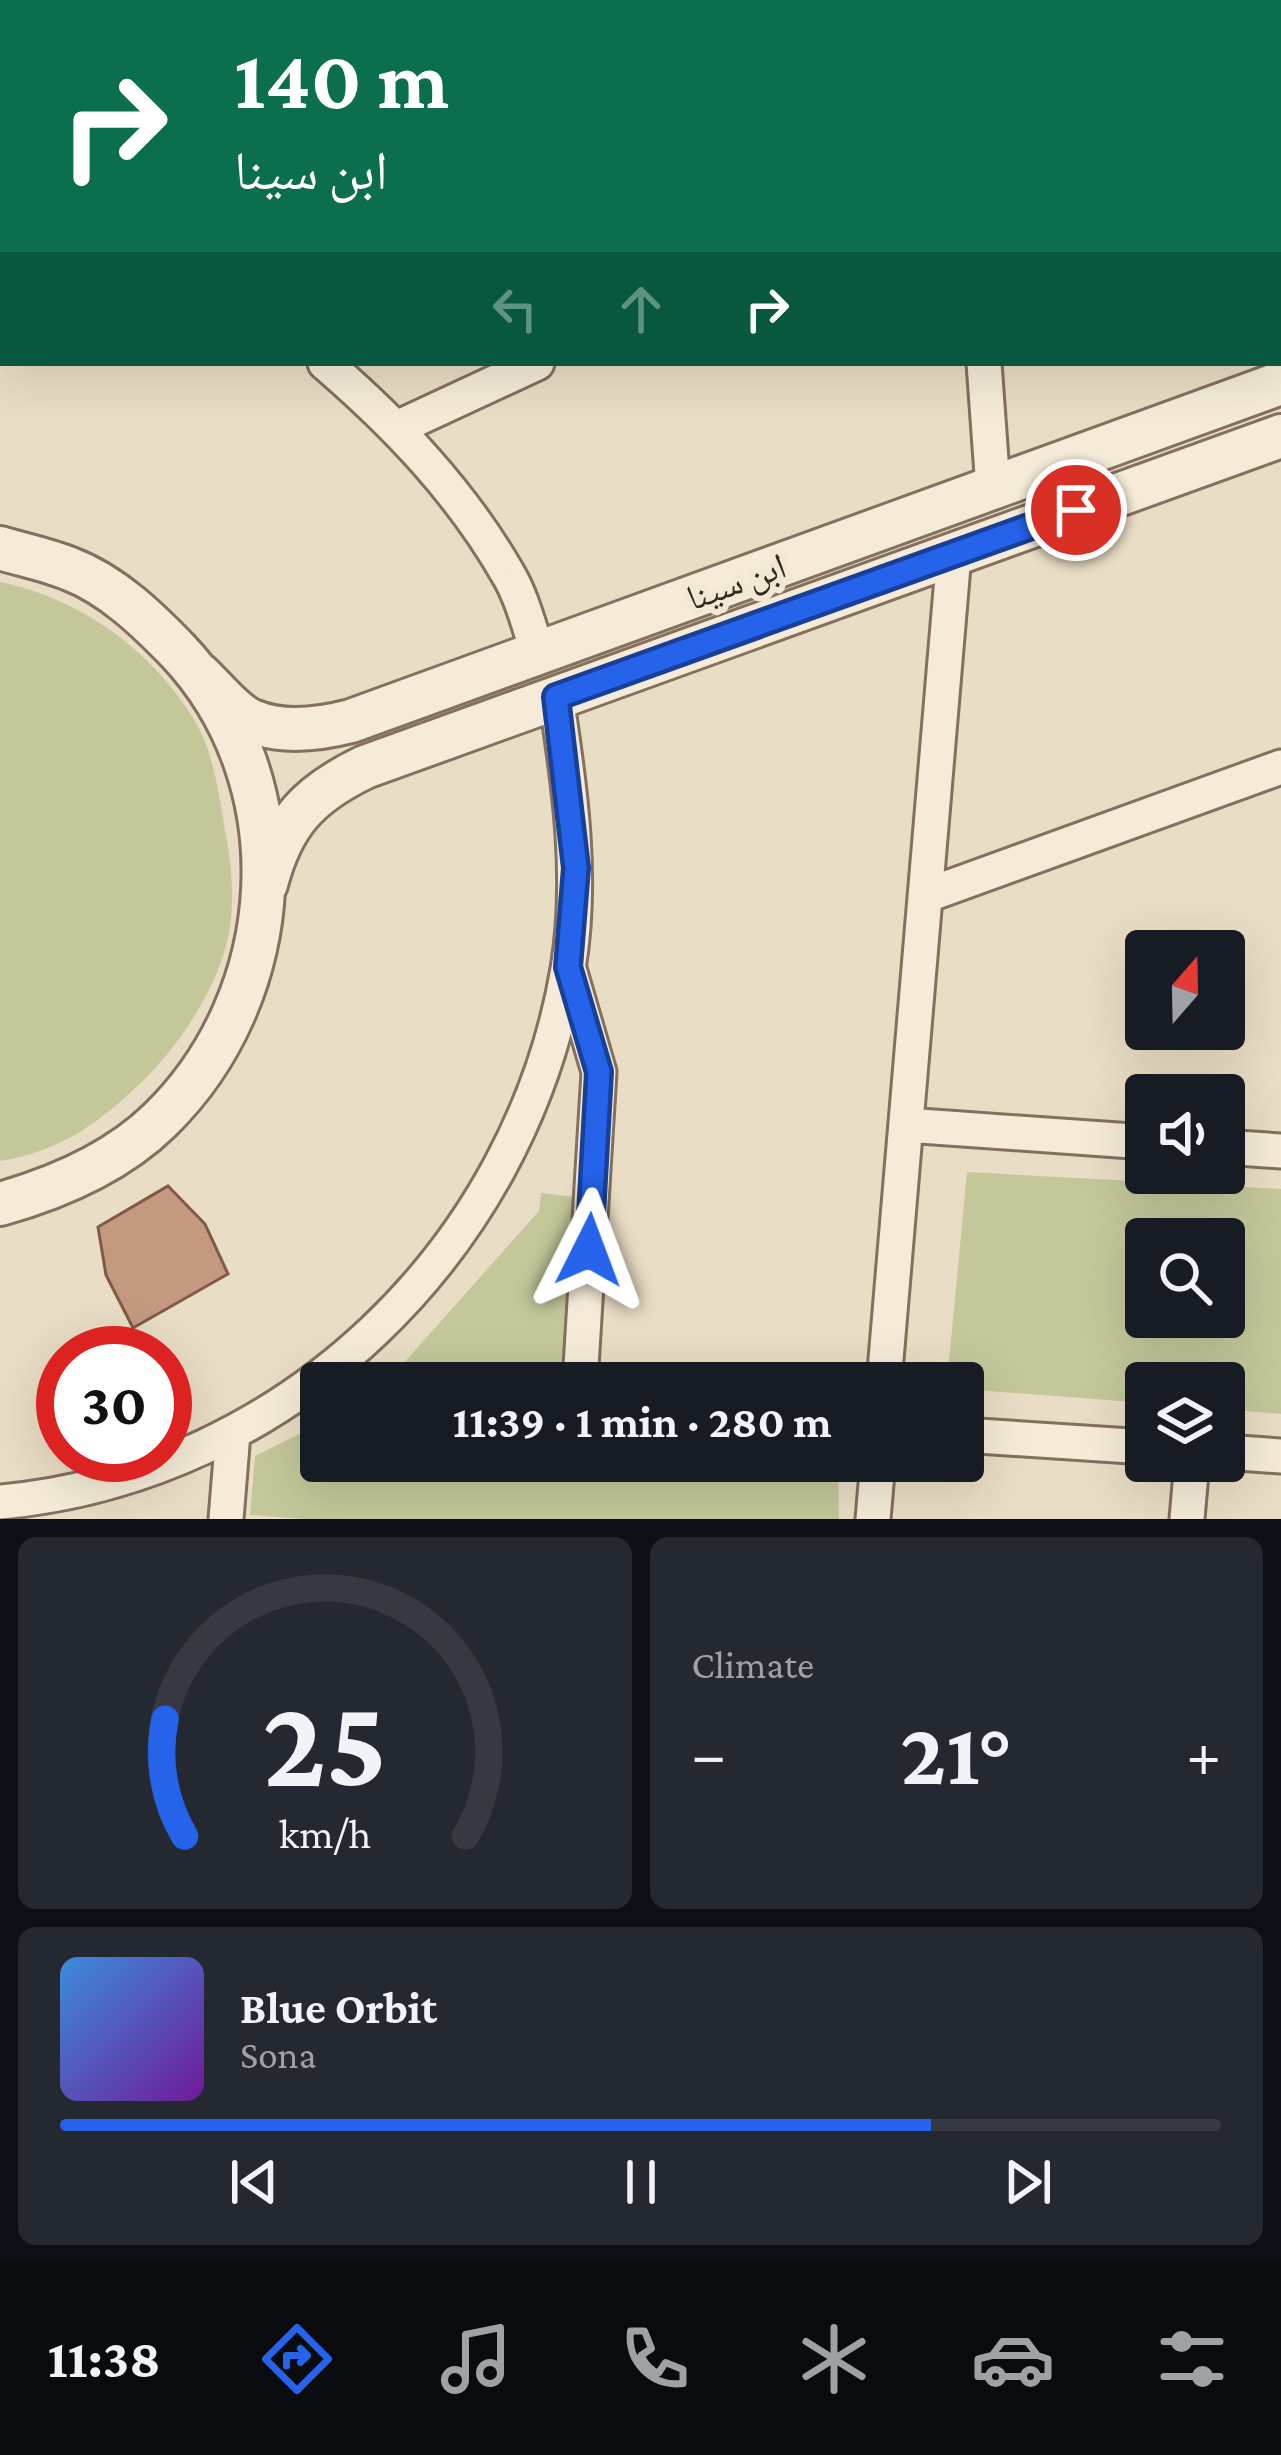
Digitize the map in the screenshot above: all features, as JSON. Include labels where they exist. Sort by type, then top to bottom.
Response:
[{"type":"street","points":[[328,366],[397,428],[455,496],[510,577],[538,653]]},
{"type":"street","points":[[397,428],[531,366]]},
{"type":"street","points":[[984,366],[993,488]]},
{"type":"street","name":"ابن سينا","points":[[200,675],[250,721],[292,729],[351,721],[993,488],[1279,376]]},
{"type":"street","name":"ابن سينا","points":[[266,884],[296,814],[325,787],[365,767],[1281,436]]},
{"type":"street","points":[[0,525],[28,548],[73,569],[143,614],[200,675],[244,757],[260,810],[266,884],[252,972],[215,1053],[159,1121],[86,1173],[1,1204]]},
{"type":"street","points":[[0,548],[73,569]]},
{"type":"street","points":[[886,1362],[954,554]]},
{"type":"street","points":[[463,680],[480,725]]},
{"type":"street","points":[[0,1502],[38,1499],[123,1480],[206,1448],[283,1406],[353,1353],[416,1292],[470,1222],[513,1145],[545,1064],[568,967],[576,868],[556,697]]},
{"type":"street","points":[[925,896],[1281,766]]},
{"type":"street","points":[[568,967],[599,1072],[581,1362]]},
{"type":"street","points":[[906,1125],[1125,1141]]},
{"type":"street","points":[[1245,1148],[1281,1151]]},
{"type":"street","points":[[226,1519],[233,1433]]},
{"type":"street","points":[[984,1436],[1125,1446]]},
{"type":"street","points":[[1245,1453],[1281,1456]]},
{"type":"street","points":[[873,1519],[876,1482]]},
{"type":"street","points":[[1187,1519],[1190,1482]]},
{"type":"green space","points":[[0,582],[58,601],[112,631],[178,696],[202,734],[212,762],[232,894],[228,939],[217,972],[188,1027],[162,1060],[89,1126],[39,1151],[0,1161]]},
{"type":"green space","points":[[967,1172],[1125,1181],[1125,1194],[1245,1194],[1245,1187],[1281,1189],[1281,1414],[1245,1411],[1245,1362],[1125,1362],[1125,1401],[984,1391],[984,1362],[949,1362]]},
{"type":"green space","points":[[541,1193],[575,1197],[570,1362],[405,1362],[539,1211]]},
{"type":"green space","points":[[300,1434],[300,1482],[838,1482],[839,1519],[305,1519],[250,1515],[255,1456]]},
{"type":"building","points":[[168,1186],[205,1224],[228,1274],[132,1326],[106,1275],[98,1227]]},
{"type":"route","points":[[589,1250],[599,1072],[568,967],[576,868],[556,697],[1076,510]]}]
